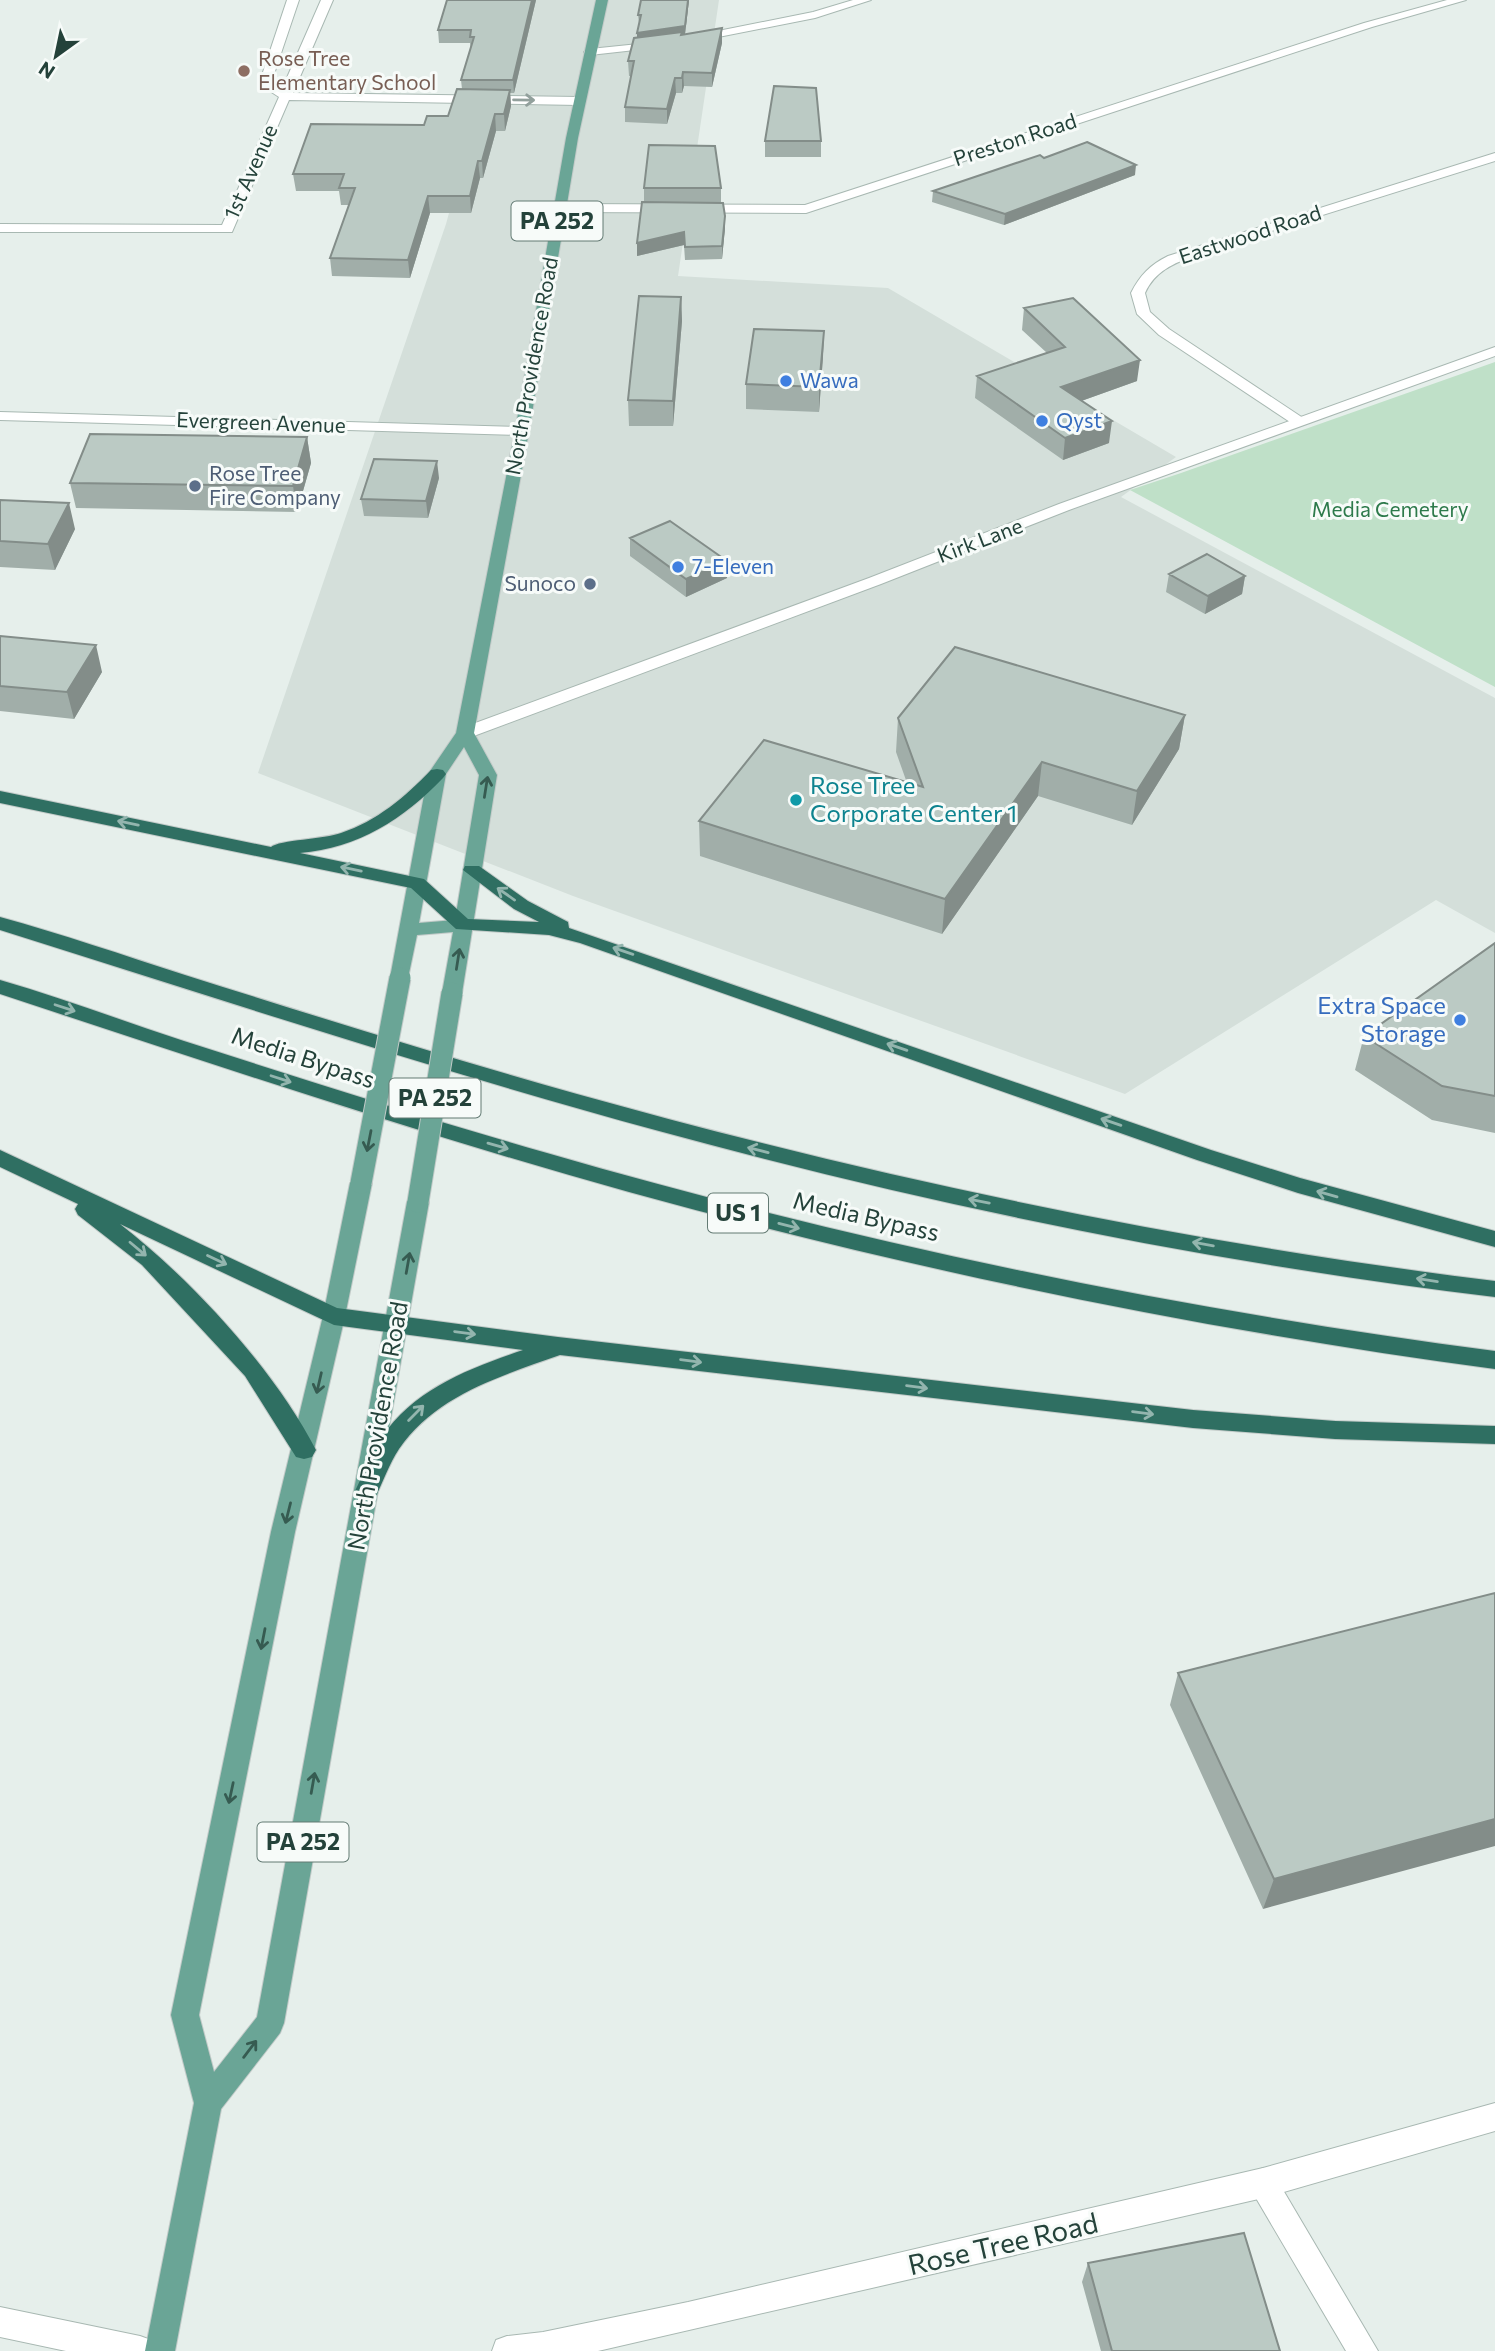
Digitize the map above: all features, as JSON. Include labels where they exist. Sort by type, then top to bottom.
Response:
[{"type":"highway","points":[[246,848],[327,843],[361,832],[391,817],[413,801],[437,774]]},
{"type":"highway","points":[[0,797],[417,883],[463,925],[549,929],[585,938],[1204,1155],[1298,1185],[1495,1239]]},
{"type":"highway","points":[[472,870],[521,905],[585,938]]},
{"type":"highway","name":"Media Bypass","points":[[0,923],[441,1062],[661,1125],[810,1163],[963,1198],[1123,1230],[1301,1261],[1495,1289]]},
{"type":"highway","name":"Media Bypass","points":[[0,987],[348,1101],[628,1184],[783,1225],[1110,1297],[1282,1328],[1495,1360]]},
{"type":"highway","points":[[0,1158],[334,1316],[558,1346],[1193,1419],[1335,1430],[1495,1435]]},
{"type":"highway","points":[[44,1179],[113,1228],[150,1259],[253,1370],[304,1450]]},
{"type":"highway","points":[[367,1491],[389,1444],[425,1404],[451,1388],[558,1346]]},
{"type":"main road","name":"North Providence Road","points":[[160,2351],[208,2103],[185,2015],[283,1532],[334,1316],[437,774],[465,733],[522,431],[559,208],[602,0]]},
{"type":"main road","name":"North Providence Road","points":[[208,2103],[270,2022],[397,1324],[488,775],[465,733]]},
{"type":"main road","points":[[409,930],[463,925]]},
{"type":"street","points":[[293,0],[265,84],[285,96],[579,101]]},
{"type":"street","name":"1st Avenue","points":[[0,228],[226,229],[327,0]]},
{"type":"street","points":[[590,52],[710,37],[815,15],[864,0]]},
{"type":"street","name":"Preston Road","points":[[559,208],[806,209],[1368,24],[1460,0]]},
{"type":"street","name":"Eastwood Road","points":[[1297,421],[1164,332],[1144,314],[1138,293],[1145,277],[1164,263],[1191,252],[1495,157]]},
{"type":"street","name":"Kirk Lane","points":[[465,733],[1297,421],[1495,351]]},
{"type":"street","name":"Evergreen Avenue","points":[[0,415],[522,431]]},
{"type":"street","name":"Rose Tree Road","points":[[507,2351],[543,2347],[688,2317],[1263,2183],[1495,2117]]},
{"type":"street","points":[[1263,2183],[1363,2351]]},
{"type":"street","points":[[0,2322],[140,2351]]},
{"type":"shaded area","points":[[507,0],[719,0],[678,276],[888,288],[1176,457],[1121,497],[1495,698],[1495,933],[1436,900],[1125,1094],[573,896],[258,773],[446,224]]},
{"type":"green space","name":"Media Cemetery","points":[[1495,362],[1495,687],[1130,490],[1181,473]]},
{"type":"building","points":[[447,0],[532,0],[513,80],[461,80],[474,37],[470,37],[471,30],[438,30]]},
{"type":"building","points":[[641,0],[688,0],[685,26],[637,33]]},
{"type":"building","points":[[722,28],[712,73],[683,72],[682,78],[675,78],[667,109],[625,107],[634,61],[628,61],[634,38],[682,32],[681,35]]},
{"type":"building","points":[[774,86],[816,88],[821,141],[765,141]]},
{"type":"building","points":[[457,89],[510,90],[504,114],[495,114],[482,161],[478,161],[470,196],[428,196],[408,260],[330,258],[355,188],[339,188],[344,174],[293,174],[311,124],[424,125],[427,116],[448,116]]},
{"type":"building","points":[[1087,142],[1136,165],[1005,214],[933,191],[1040,155],[1044,158]]},
{"type":"building","points":[[649,145],[715,146],[721,188],[644,188]]},
{"type":"building","points":[[642,202],[723,203],[725,216],[722,246],[685,247],[684,232],[637,243]]},
{"type":"building","points":[[639,296],[681,297],[673,401],[628,400]]},
{"type":"building","points":[[1073,298],[1140,360],[1061,387],[1112,421],[1065,438],[977,376],[1065,347],[1024,308]]},
{"type":"building","points":[[754,329],[824,331],[819,387],[746,384]]},
{"type":"building","points":[[90,434],[307,437],[293,486],[70,483]]},
{"type":"building","points":[[374,459],[437,461],[426,501],[361,499]]},
{"type":"building","points":[[0,500],[69,503],[48,544],[0,541]]},
{"type":"building","points":[[670,521],[727,561],[686,579],[630,538]]},
{"type":"building","points":[[1207,554],[1245,576],[1208,596],[1169,574]]},
{"type":"building","points":[[0,636],[96,645],[67,692],[0,686]]},
{"type":"building","name":"Rose Tree Corporate Center 1","points":[[955,647],[1185,715],[1137,791],[1042,762],[945,899],[699,821],[764,740],[923,787],[898,718]]},
{"type":"building","name":"Extra Space Storage","points":[[1495,943],[1495,1096],[1442,1086],[1364,1036]]},
{"type":"building","points":[[1495,1593],[1495,1819],[1274,1879],[1178,1673]]},
{"type":"building","points":[[1244,2233],[1280,2351],[1112,2351],[1088,2263]]},
{"type":"place","name":"Rose Tree Elementary School","points":[[244,71]]},
{"type":"place","name":"Wawa","points":[[786,381]]},
{"type":"place","name":"Qyst","points":[[1042,421]]},
{"type":"place","name":"Rose Tree Fire Company","points":[[195,486]]},
{"type":"place","name":"7-Eleven","points":[[678,567]]},
{"type":"place","name":"Sunoco","points":[[590,584]]},
{"type":"place","name":"Rose Tree Corporate Center 1","points":[[796,800]]},
{"type":"place","name":"Extra Space Storage","points":[[1460,1020]]}]
